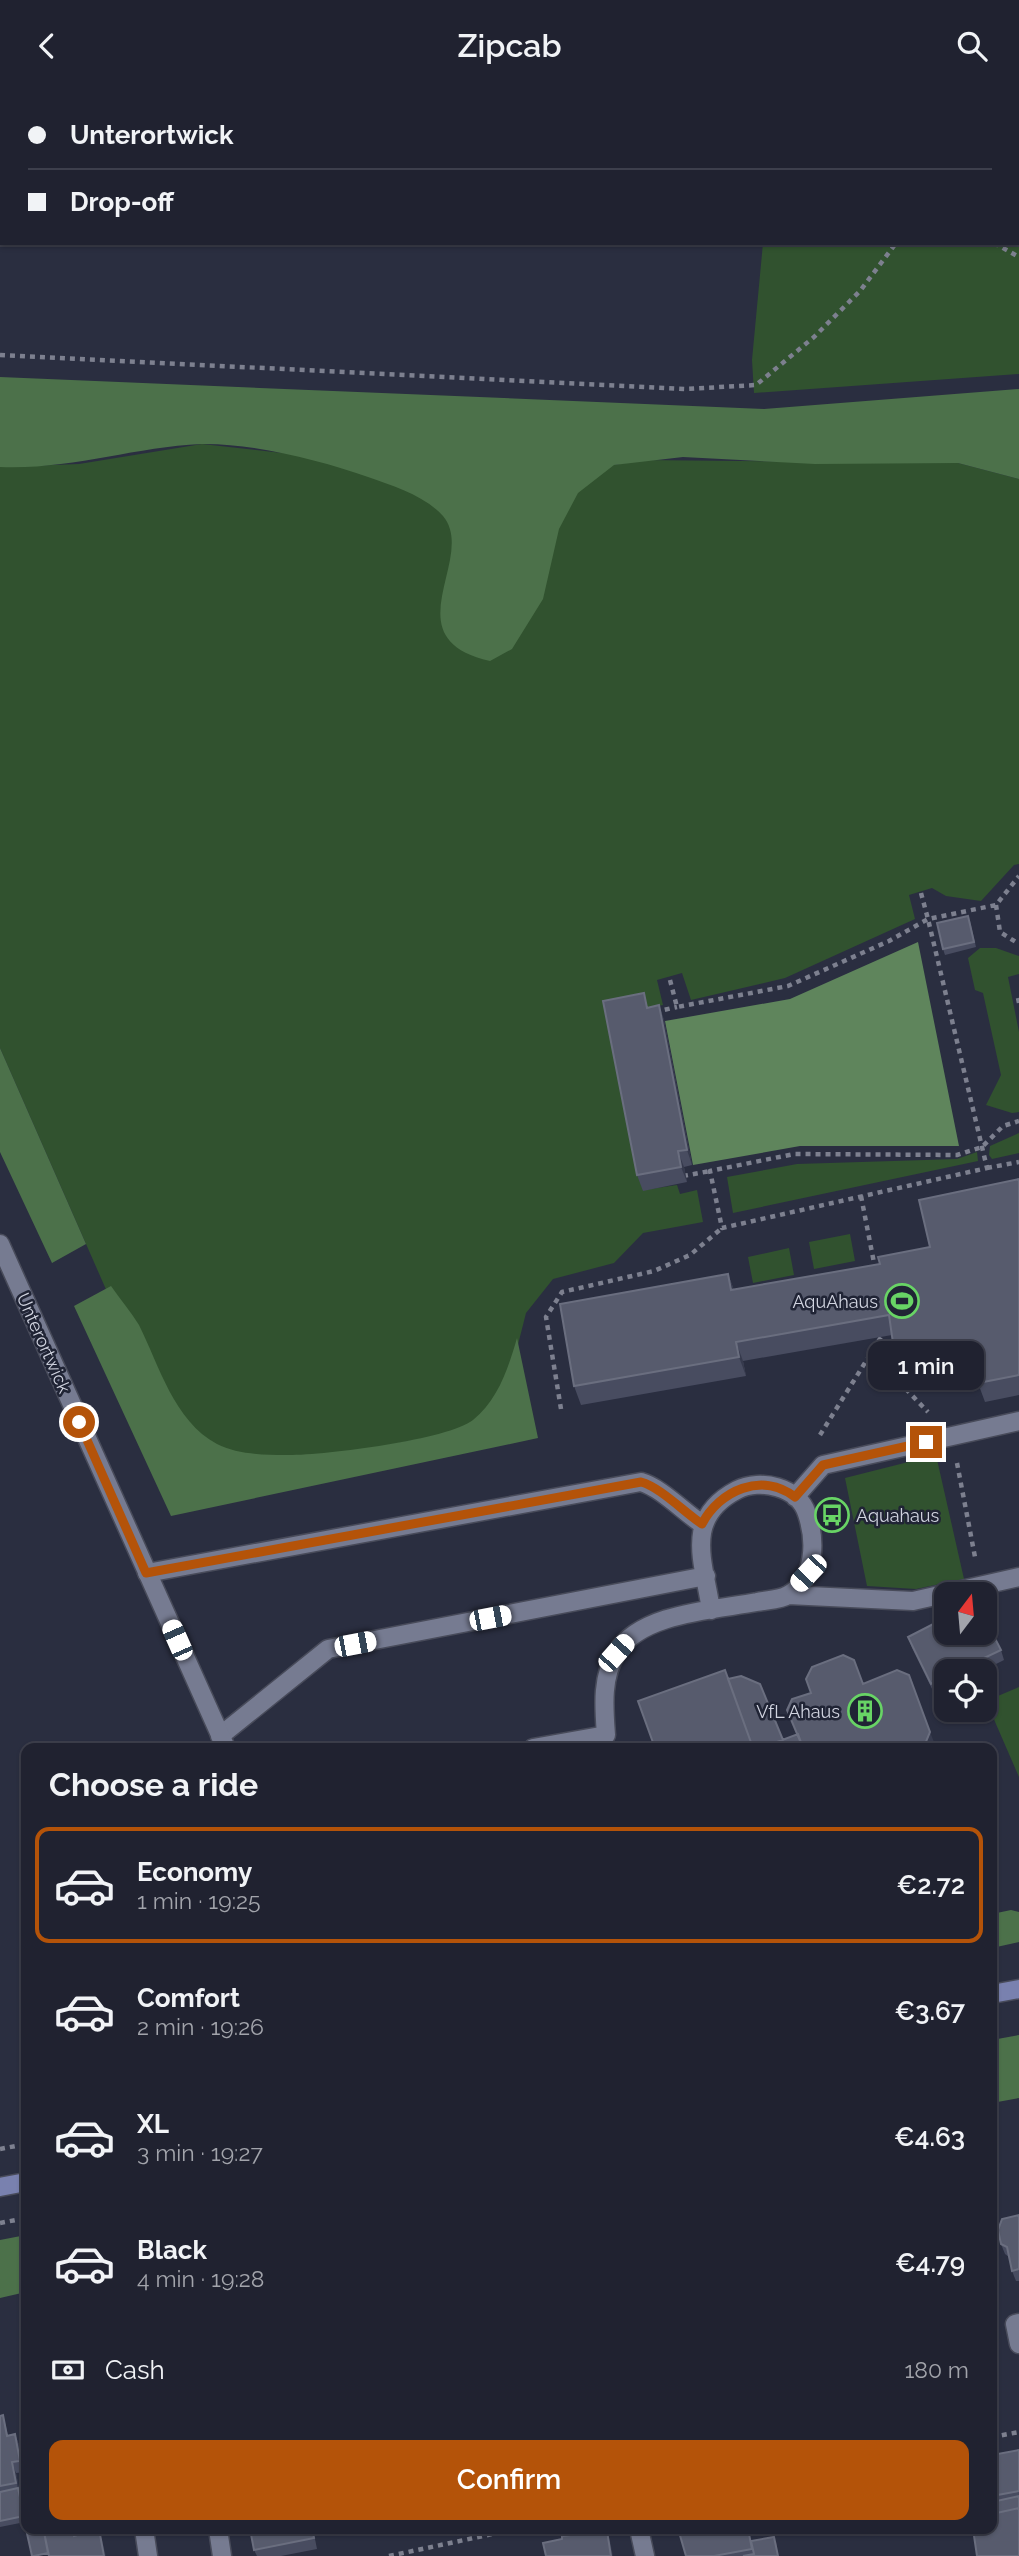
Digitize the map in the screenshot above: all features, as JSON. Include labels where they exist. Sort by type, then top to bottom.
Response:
[{"type":"main road","points":[[997,1993],[1019,1989]]},
{"type":"main road","points":[[0,2187],[21,2183]]},
{"type":"street","name":"Unterortwick","points":[[0,1244],[223,1742]]},
{"type":"street","points":[[795,1497],[823,1465],[1019,1421]]},
{"type":"street","points":[[146,1573],[641,1482],[656,1486],[670,1502],[702,1524]]},
{"type":"street","points":[[711,1611],[700,1542],[702,1524],[710,1508],[746,1485],[786,1489],[804,1504],[814,1548],[808,1573],[788,1595]]},
{"type":"street","points":[[223,1742],[328,1649],[706,1576]]},
{"type":"street","points":[[608,1742],[604,1706],[606,1679],[616,1653],[632,1634],[652,1623],[788,1595],[913,1601],[1019,1577]]},
{"type":"street","points":[[1019,2323],[1015,2324],[1019,2344]]},
{"type":"street","points":[[145,2534],[148,2556]]},
{"type":"street","points":[[219,2534],[222,2556]]},
{"type":"street","points":[[640,2534],[645,2556]]},
{"type":"path","points":[[0,355],[686,389],[756,385],[814,337],[860,291],[894,245]]},
{"type":"path","points":[[998,245],[1019,257]]},
{"type":"path","points":[[651,1013],[788,986],[889,941],[928,919],[996,905],[1019,876]]},
{"type":"path","points":[[921,893],[987,1168]]},
{"type":"path","points":[[996,905],[1000,932],[1019,944]]},
{"type":"path","points":[[670,980],[677,1007]]},
{"type":"path","points":[[675,1178],[793,1154],[957,1155],[982,1147],[1003,1126],[1019,1121]]},
{"type":"path","points":[[561,1409],[546,1317],[562,1292],[654,1271],[690,1255],[722,1228],[1019,1162]]},
{"type":"path","points":[[710,1171],[722,1228]]},
{"type":"path","points":[[861,1196],[876,1272]]},
{"type":"path","points":[[814,1444],[881,1337]]},
{"type":"path","points":[[0,2150],[21,2145]]},
{"type":"path","points":[[0,2223],[21,2219]]},
{"type":"path","points":[[997,2436],[1019,2432]]},
{"type":"path","points":[[389,2556],[492,2534]]},
{"type":"shaded area","points":[[763,245],[1019,245],[1019,374],[754,393],[752,360]]},
{"type":"shaded area","points":[[0,377],[764,409],[1019,389],[1019,479],[958,463],[815,464],[683,457],[614,465],[578,493],[559,529],[543,599],[512,649],[490,661],[461,650],[445,635],[440,616],[451,553],[451,533],[443,516],[427,502],[368,477],[308,459],[221,444],[151,449],[52,465],[0,467]]},
{"type":"shaded area","points":[[202,444],[282,453],[614,465],[643,460],[958,463],[1019,479],[1019,864],[1014,865],[981,901],[946,896],[932,888],[909,895],[915,919],[785,978],[691,1000],[682,973],[657,980],[663,1005],[608,1016],[644,1190],[677,1185],[680,1194],[697,1190],[703,1222],[643,1233],[614,1263],[553,1279],[526,1313],[498,1424],[191,1483],[0,1048],[0,467],[79,464]]},
{"type":"shaded area","points":[[918,942],[959,1146],[800,1146],[693,1165],[665,1021],[790,999]]},
{"type":"shaded area","points":[[980,948],[996,948],[1019,956],[1019,974],[1008,977],[1019,1032],[1019,1112],[1012,1113],[986,1105],[1001,1075],[983,993],[975,990],[968,958]]},
{"type":"shaded area","points":[[0,1048],[86,1244],[52,1263],[0,1152]]},
{"type":"shaded area","points":[[1019,1133],[1019,1153],[992,1159],[989,1155],[990,1146]]},
{"type":"shaded area","points":[[977,1152],[978,1161],[733,1213],[727,1177],[797,1164],[957,1159]]},
{"type":"shaded area","points":[[850,1234],[855,1261],[814,1269],[809,1242]]},
{"type":"shaded area","points":[[789,1248],[794,1275],[753,1283],[748,1257]]},
{"type":"shaded area","points":[[111,1286],[139,1325],[179,1407],[202,1434],[224,1447],[268,1455],[326,1453],[412,1440],[459,1427],[482,1412],[496,1393],[517,1338],[538,1438],[171,1516],[74,1306]]},
{"type":"shaded area","points":[[936,1455],[964,1579],[934,1582],[934,1585],[916,1589],[867,1586],[845,1478]]},
{"type":"shaded area","points":[[1019,1687],[1019,1777],[995,1722],[997,1696]]},
{"type":"shaded area","points":[[1011,1910],[1019,1912],[1019,1942],[997,1947],[997,1913]]},
{"type":"shaded area","points":[[1019,2035],[1019,2098],[997,2102],[997,2039]]},
{"type":"shaded area","points":[[21,2236],[21,2293],[0,2298],[0,2240]]},
{"type":"building","points":[[968,916],[974,942],[943,949],[937,923]]},
{"type":"building","points":[[644,993],[647,1008],[659,1005],[687,1150],[678,1151],[681,1167],[637,1175],[603,1001]]},
{"type":"building","name":"AquAhaus","points":[[1019,1179],[1019,1375],[978,1383],[972,1350],[894,1350],[889,1315],[736,1342],[739,1357],[574,1386],[560,1304],[728,1274],[731,1290],[880,1264],[878,1257],[930,1247],[919,1200]]},
{"type":"building","points":[[934,1624],[934,1645],[998,1644],[1001,1650],[982,1659],[934,1659],[934,1682],[931,1684],[908,1637]]},
{"type":"building","name":"VfL Ahaus","points":[[843,1655],[854,1660],[863,1684],[897,1670],[909,1675],[930,1732],[925,1743],[801,1743],[787,1710],[792,1699],[811,1693],[806,1679],[812,1667]]},
{"type":"building","points":[[725,1670],[751,1743],[653,1743],[638,1701]]},
{"type":"building","points":[[741,1676],[760,1684],[783,1740],[775,1743],[751,1743],[728,1679]]},
{"type":"building","points":[[798,1734],[801,1743],[774,1743]]},
{"type":"building","points":[[1019,2215],[1019,2269],[1012,2271],[1007,2247],[1001,2244],[998,2230],[1002,2219]]},
{"type":"building","points":[[3,2415],[7,2436],[15,2434],[20,2461],[12,2462],[16,2483],[0,2486],[0,2416]]},
{"type":"building","points":[[1019,2450],[1019,2491],[997,2495],[997,2454]]},
{"type":"building","points":[[18,2488],[21,2517],[0,2521],[0,2492]]},
{"type":"building","points":[[1019,2496],[1019,2508],[997,2513],[997,2501]]},
{"type":"building","points":[[1019,2508],[1019,2556],[977,2556],[974,2534],[997,2534],[997,2513]]},
{"type":"building","points":[[27,2534],[44,2534],[48,2553],[32,2556]]},
{"type":"building","points":[[44,2534],[100,2534],[104,2556],[49,2556]]},
{"type":"building","points":[[251,2534],[313,2534],[314,2538],[254,2550]]},
{"type":"building","points":[[607,2534],[611,2556],[546,2556],[543,2543],[562,2539],[562,2536]]},
{"type":"building","points":[[680,2534],[749,2534],[752,2549],[714,2556],[686,2556]]},
{"type":"building","points":[[774,2537],[778,2556],[743,2556],[754,2554],[751,2541]]},
{"type":"place","name":"AquAhaus","points":[[902,1301]]},
{"type":"place","name":"Aquahaus","points":[[832,1515]]},
{"type":"place","name":"VfL Ahaus","points":[[865,1711]]},
{"type":"route","points":[[79,1422],[146,1573],[641,1482],[656,1486],[670,1502],[702,1524],[710,1508],[724,1496],[746,1485],[786,1489],[795,1497],[823,1465],[926,1442]]}]
